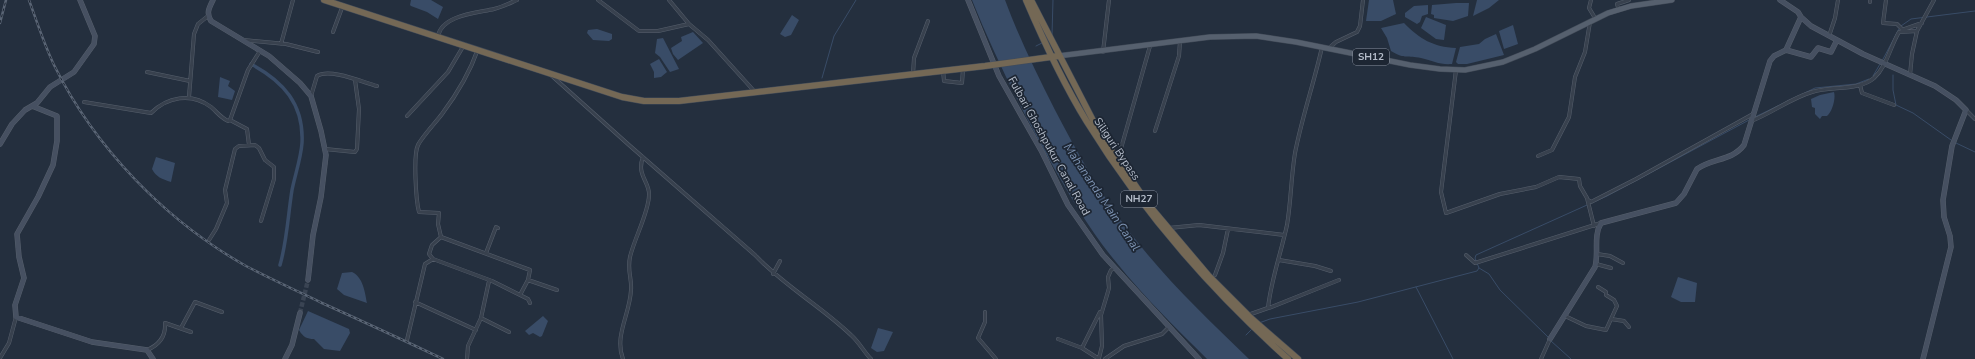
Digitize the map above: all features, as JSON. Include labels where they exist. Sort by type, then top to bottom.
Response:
[{"type":"highway","points":[[324,0],[478,49],[622,98],[644,101],[679,101],[995,65],[1058,56]]},
{"type":"highway","name":"Siliguri Bypass","points":[[1026,0],[1050,45],[1051,57],[1086,121],[1144,206],[1171,240],[1288,359]]},
{"type":"highway","name":"NH27","points":[[1030,0],[1045,36]]},
{"type":"highway","name":"NH27","points":[[1050,45],[1058,56],[1100,134],[1117,160],[1167,228],[1208,275],[1250,319]]},
{"type":"highway","name":"NH27","points":[[1258,329],[1298,359]]},
{"type":"main road","name":"SH12","points":[[1058,56],[1103,52],[1210,37],[1256,36],[1410,65],[1456,70],[1485,67],[1503,62],[1535,49],[1593,19],[1618,10],[1655,1],[1672,0]]},
{"type":"street","points":[[1,142],[12,124],[25,110],[32,106],[50,87],[74,72],[94,44],[95,36],[80,0]]},
{"type":"street","points":[[213,0],[208,10],[208,16],[211,21],[269,56],[300,82],[311,96],[325,149],[326,162],[313,235],[308,280]]},
{"type":"street","points":[[281,44],[293,0]]},
{"type":"street","points":[[438,36],[442,27],[454,18],[496,8],[517,0]]},
{"type":"street","points":[[598,0],[639,31],[658,31],[690,24]]},
{"type":"street","points":[[670,0],[690,24],[708,40],[755,92]]},
{"type":"street","name":"Fulbari Ghoshpukur Canal Road","points":[[968,0],[995,65],[1042,152],[1068,205],[1089,236],[1115,268],[1200,359]]},
{"type":"street","points":[[1103,52],[1109,0]]},
{"type":"street","points":[[1268,308],[1284,235],[1290,183],[1302,119],[1325,48],[1358,32],[1363,0]]},
{"type":"street","points":[[1538,156],[1552,150],[1569,117],[1575,76],[1585,52],[1593,19],[1589,8],[1591,0]]},
{"type":"street","points":[[1618,10],[1617,4],[1629,0]]},
{"type":"street","points":[[1780,0],[1798,12],[1801,17],[1829,36],[1882,63],[1941,89],[1956,100],[1975,119]]},
{"type":"street","points":[[1829,36],[1835,18],[1838,0]]},
{"type":"street","points":[[1886,0],[1883,23],[1901,27],[1923,21]]},
{"type":"street","points":[[1910,76],[1912,54],[1917,31],[1934,0]]},
{"type":"street","points":[[333,32],[343,5]]},
{"type":"street","points":[[189,97],[193,65],[191,51],[194,34],[198,24],[208,16]]},
{"type":"street","points":[[1466,255],[1477,262],[1601,223],[1676,203],[1684,194],[1697,168],[1732,155],[1740,150],[1744,145],[1770,61],[1774,56],[1786,50],[1801,17]]},
{"type":"street","points":[[913,74],[914,58],[928,21]]},
{"type":"street","points":[[1751,121],[1811,92],[1860,85],[1874,78],[1901,27]]},
{"type":"street","points":[[1899,32],[1917,31]]},
{"type":"street","points":[[242,40],[281,44],[318,52]]},
{"type":"street","points":[[1786,50],[1811,57],[1818,48],[1831,52],[1837,40]]},
{"type":"street","points":[[1155,131],[1179,56],[1180,41]]},
{"type":"street","points":[[407,116],[448,72],[464,45]]},
{"type":"street","points":[[1117,160],[1150,46]]},
{"type":"street","points":[[441,237],[438,224],[439,213],[419,212],[419,200],[416,192],[416,150],[419,143],[460,88],[478,49]]},
{"type":"street","points":[[230,120],[248,70],[260,51]]},
{"type":"street","points":[[943,70],[944,81],[962,82],[964,68]]},
{"type":"street","points":[[1456,70],[1441,192],[1446,213],[1500,194],[1536,187],[1559,178],[1579,179],[1588,201],[1594,226]]},
{"type":"street","points":[[147,72],[190,81]]},
{"type":"street","points":[[550,73],[559,84],[755,255],[773,274],[801,293],[852,336],[871,359]]},
{"type":"street","points":[[311,96],[317,76],[320,74],[333,74],[377,86]]},
{"type":"street","points":[[325,149],[348,153],[355,152],[357,149],[359,109],[356,80]]},
{"type":"street","points":[[1860,85],[1862,93],[1894,105]]},
{"type":"street","points":[[84,102],[151,113],[162,103],[189,97],[205,103],[224,120],[230,120],[246,129],[249,145]]},
{"type":"street","points":[[0,358],[8,343],[16,317],[15,305],[24,278],[19,257],[17,234],[53,165],[57,141],[57,116],[32,106]]},
{"type":"street","points":[[1923,359],[1951,247],[1950,236],[1944,217],[1943,200],[1952,146],[1966,110]]},
{"type":"street","points":[[1588,201],[1591,202],[1624,186],[1753,114]]},
{"type":"street","points":[[209,240],[216,229],[227,203],[224,190],[235,149],[239,146],[255,145],[259,148],[265,160],[274,167],[274,179],[261,221]]},
{"type":"street","points":[[622,359],[619,350],[620,338],[626,320],[631,290],[628,272],[630,257],[649,195],[642,177],[641,167],[643,157]]},
{"type":"street","points":[[1541,359],[1550,340],[1596,264],[1596,242],[1601,223]]},
{"type":"street","points":[[1167,228],[1199,225],[1284,235]]},
{"type":"street","points":[[486,253],[496,228],[498,228]]},
{"type":"street","points":[[1215,275],[1223,254],[1228,229]]},
{"type":"street","points":[[441,237],[530,270],[528,280],[520,295]]},
{"type":"street","points":[[441,237],[430,251],[429,254],[433,259],[489,280],[528,299],[530,303]]},
{"type":"street","points":[[1597,254],[1610,256],[1623,263]]},
{"type":"street","points":[[407,340],[425,264],[433,259]]},
{"type":"street","points":[[1279,260],[1315,266],[1331,271]]},
{"type":"street","points":[[773,274],[780,261]]},
{"type":"street","points":[[1596,264],[1611,268]]},
{"type":"street","points":[[1058,339],[1082,348],[1099,358],[1102,346],[1100,314],[1106,303],[1109,288],[1108,277],[1111,270],[1115,268]]},
{"type":"street","points":[[467,359],[468,346],[481,318],[489,280]]},
{"type":"street","points":[[528,280],[557,290]]},
{"type":"street","points":[[1250,319],[1268,308],[1339,280]]},
{"type":"street","points":[[1565,316],[1586,326],[1604,331],[1606,330],[1618,306],[1606,295],[1606,292],[1598,288]]},
{"type":"street","points":[[181,328],[195,302],[222,312]]},
{"type":"street","points":[[415,302],[476,330]]},
{"type":"street","points":[[1082,348],[1103,303],[1106,303]]},
{"type":"street","points":[[985,312],[985,322],[978,338],[996,359]]},
{"type":"street","points":[[285,359],[292,345],[300,313]]},
{"type":"street","points":[[16,317],[92,342],[147,350],[157,346],[160,342],[166,330],[165,323],[191,332]]},
{"type":"street","points":[[481,318],[509,332]]},
{"type":"street","points":[[1611,319],[1624,321],[1629,327]]},
{"type":"street","points":[[1105,359],[1124,346],[1162,334],[1169,327]]},
{"type":"street","points":[[147,350],[153,359]]},
{"type":"water","points":[[411,0],[431,0],[443,7],[438,19],[427,12],[411,6]]},
{"type":"water","name":"Mahananda Main Canal","points":[[972,0],[1005,0],[1022,42],[1055,110],[1080,157],[1118,217],[1142,248],[1186,297],[1249,359],[1207,359],[1149,300],[1107,250],[1081,213],[1039,141],[1018,102],[980,21]]},
{"type":"water","points":[[1369,0],[1393,0],[1396,14],[1381,21],[1366,21]]},
{"type":"water","points":[[1477,0],[1499,0],[1489,8],[1473,16]]},
{"type":"water","points":[[1469,3],[1468,16],[1453,21],[1434,18],[1434,15],[1431,14],[1432,5]]},
{"type":"water","points":[[1428,5],[1428,14],[1422,16],[1420,22],[1417,24],[1405,17],[1405,13],[1414,6]]},
{"type":"water","points":[[792,15],[799,20],[791,35],[785,37],[780,34]]},
{"type":"water","points":[[1426,17],[1446,25],[1444,40],[1436,39],[1421,28]]},
{"type":"water","points":[[1404,23],[1421,38],[1427,41],[1440,46],[1456,48],[1452,64],[1403,56],[1391,51],[1387,38],[1381,28]]},
{"type":"water","points":[[1513,25],[1518,44],[1504,49],[1499,31]]},
{"type":"water","points":[[597,29],[612,34],[612,39],[609,41],[593,40],[587,33],[588,30]]},
{"type":"water","points":[[693,32],[703,43],[678,60],[673,54],[671,48],[682,41],[681,37]]},
{"type":"water","points":[[1496,34],[1504,55],[1467,64],[1458,64],[1456,62],[1460,47],[1479,44],[1485,39]]},
{"type":"water","points":[[663,38],[679,69],[670,72],[660,57],[655,53],[657,39]]},
{"type":"water","points":[[659,59],[667,72],[661,77],[654,78],[654,72],[650,64]]},
{"type":"water","points":[[220,77],[230,81],[228,86],[235,91],[232,100],[218,97]]},
{"type":"water","points":[[1834,92],[1834,102],[1830,112],[1827,116],[1822,116],[1820,119],[1815,114],[1815,108],[1812,107],[1811,99],[1820,95]]},
{"type":"water","points":[[156,157],[175,163],[171,182],[155,174],[152,169]]},
{"type":"water","points":[[352,272],[359,277],[361,281],[367,303],[344,295],[337,289],[342,273]]},
{"type":"water","points":[[1678,277],[1697,283],[1695,302],[1681,302],[1671,297]]},
{"type":"water","points":[[308,311],[349,329],[350,333],[340,351],[324,349],[314,339],[307,338],[302,334],[299,330]]},
{"type":"water","points":[[543,316],[548,321],[542,336],[540,337],[533,333],[529,335],[525,331]]},
{"type":"water","points":[[878,328],[893,332],[884,351],[877,352],[871,348]]},
{"type":"waterway","points":[[822,78],[834,36],[856,0]]},
{"type":"waterway","points":[[1052,35],[1053,0]]},
{"type":"waterway","points":[[1901,26],[1911,19],[1975,11]]},
{"type":"waterway","points":[[1882,61],[1899,29]]},
{"type":"waterway","points":[[1036,46],[1042,43]]},
{"type":"waterway","points":[[251,64],[273,78],[282,86],[295,105],[302,129],[302,143],[292,190],[286,237],[280,265]]},
{"type":"waterway","points":[[1873,76],[1880,64]]},
{"type":"waterway","points":[[1893,75],[1893,90],[1896,105],[1913,113],[1951,140]]},
{"type":"waterway","points":[[1755,117],[1815,88],[1856,84],[1869,79]]},
{"type":"waterway","points":[[1259,323],[1270,319],[1358,302],[1477,271],[1479,268],[1475,258],[1476,255],[1607,196],[1749,120]]},
{"type":"waterway","points":[[1956,143],[1975,152]]},
{"type":"waterway","points":[[1479,268],[1489,274],[1500,290],[1549,338]]},
{"type":"waterway","points":[[1416,287],[1453,359]]},
{"type":"waterway","points":[[1246,335],[1252,329]]},
{"type":"waterway","points":[[1551,341],[1571,359]]},
{"type":"tunnel","points":[[300,313],[308,280]]},
{"type":"railway","points":[[0,23],[6,0]]},
{"type":"railway","points":[[29,0],[50,57],[71,96],[90,125],[112,153],[135,180],[161,205],[216,248],[246,266],[443,359]]}]
